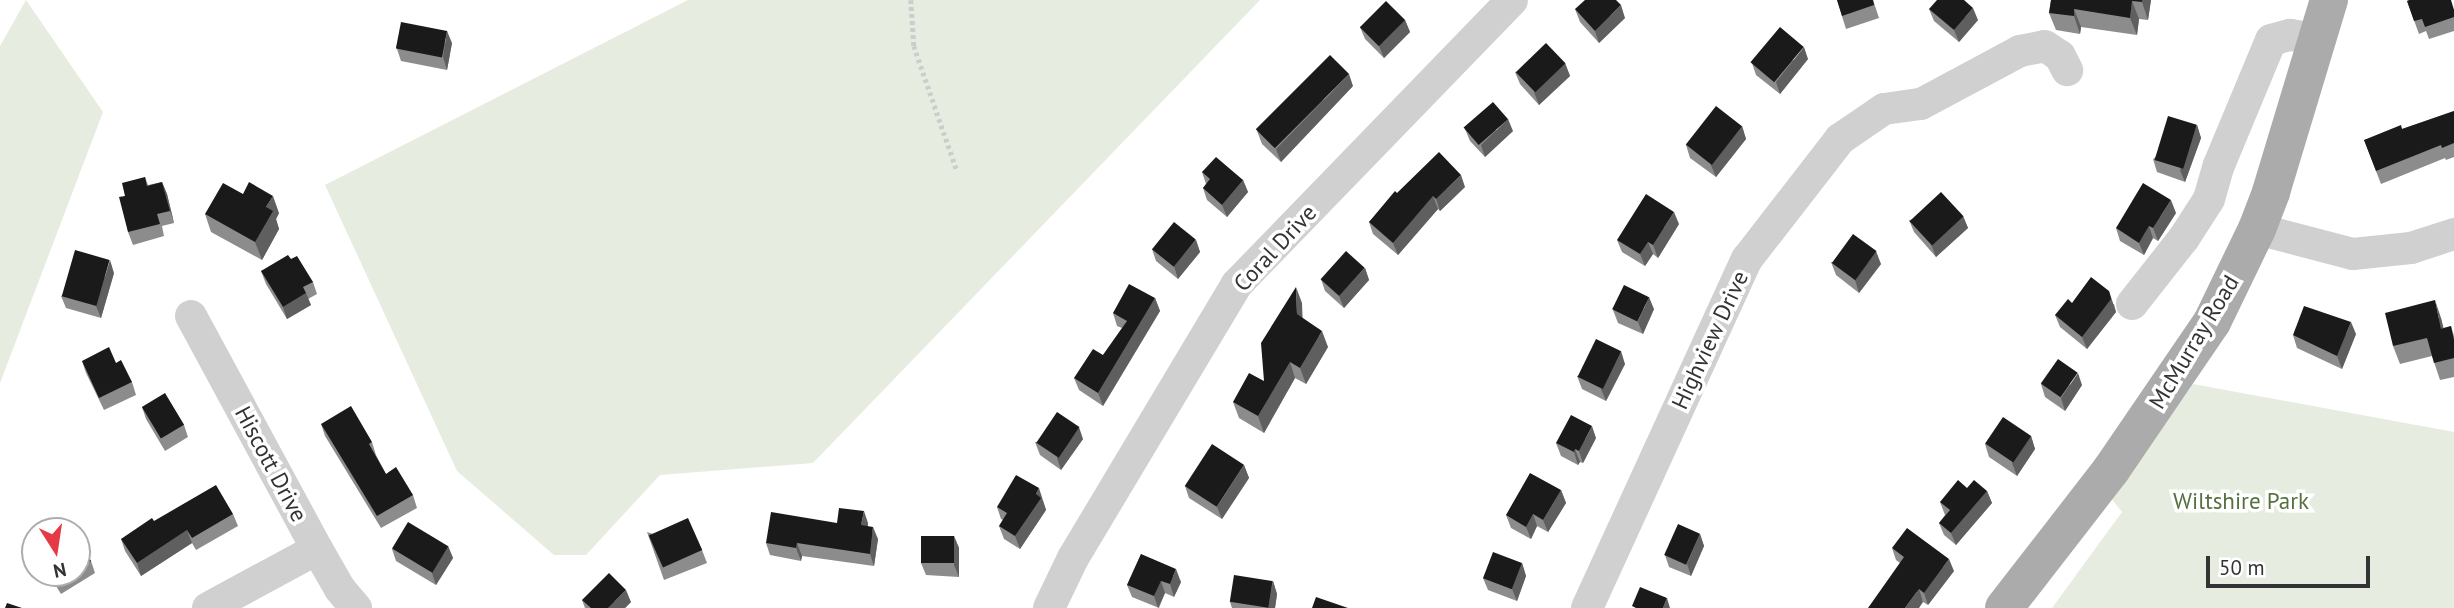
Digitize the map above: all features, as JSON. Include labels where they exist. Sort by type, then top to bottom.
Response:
[{"type":"main road","name":"McMurray Road","points":[[2004,608],[2111,470],[2212,322],[2257,229],[2292,133],[2329,0]]},
{"type":"street","name":"Coral Drive","points":[[1049,608],[1073,558],[1237,284],[1512,0]]},
{"type":"street","points":[[2132,304],[2209,199],[2219,165],[2271,40],[2290,35],[2318,39]]},
{"type":"street","name":"Highview Drive","points":[[1587,608],[1747,259],[1840,139],[1884,109],[1921,104],[2020,51],[2045,46],[2060,56],[2067,69]]},
{"type":"street","points":[[2257,229],[2354,254],[2411,248],[2454,234]]},
{"type":"street","name":"Hiscott Drive","points":[[191,316],[317,549],[340,589],[356,608]]},
{"type":"street","points":[[208,608],[317,549]]},
{"type":"path","points":[[911,0],[914,46],[957,171]]},
{"type":"green space","points":[[26,0],[103,112],[0,383],[0,46]]},
{"type":"green space","points":[[688,0],[1260,0],[813,463],[660,475],[586,555],[554,555],[457,471],[325,185]]},
{"type":"green space","name":"Wiltshire Park","points":[[2193,384],[2454,432],[2454,608],[2052,608],[2122,512],[2111,498]]},
{"type":"building","points":[[1585,0],[1616,0],[1621,5],[1595,31],[1575,9]]},
{"type":"building","points":[[1837,0],[1873,0],[1874,5],[1842,16]]},
{"type":"building","points":[[1937,0],[1964,0],[1973,8],[1954,30],[1929,9]]},
{"type":"building","points":[[2051,0],[2142,0],[2142,2],[2132,1],[2130,18],[2074,9],[2074,16],[2049,13]]},
{"type":"building","points":[[2451,0],[2454,17],[2425,27],[2422,19],[2414,21],[2407,1]]},
{"type":"building","points":[[1386,1],[1405,20],[1379,46],[1360,27]]},
{"type":"building","points":[[401,22],[447,31],[442,57],[396,49]]},
{"type":"building","points":[[1780,27],[1804,47],[1774,82],[1750,62]]},
{"type":"building","points":[[1546,43],[1565,63],[1535,92],[1516,72]]},
{"type":"building","points":[[1330,55],[1349,74],[1275,148],[1256,129]]},
{"type":"building","points":[[1493,102],[1508,119],[1479,145],[1464,128]]},
{"type":"building","points":[[1716,106],[1742,126],[1712,165],[1686,145]]},
{"type":"building","points":[[2454,111],[2454,143],[2442,148],[2441,145],[2376,171],[2364,140],[2401,125],[2402,129]]},
{"type":"building","points":[[2168,116],[2197,125],[2183,169],[2155,160]]},
{"type":"building","points":[[1439,152],[1461,175],[1436,199],[1433,196],[1393,243],[1369,222],[1395,191],[1397,193]]},
{"type":"building","points":[[1216,157],[1243,180],[1222,205],[1203,188],[1210,179],[1202,172]]},
{"type":"building","points":[[145,177],[147,186],[162,182],[170,211],[157,214],[160,224],[128,232],[119,197],[125,196],[122,183]]},
{"type":"building","points":[[249,182],[273,196],[266,207],[273,211],[255,242],[205,214],[223,183],[243,194]]},
{"type":"building","points":[[2143,183],[2171,200],[2153,228],[2149,226],[2139,243],[2116,228]]},
{"type":"building","points":[[1941,192],[1964,216],[1932,245],[1910,221]]},
{"type":"building","points":[[1646,194],[1674,212],[1653,245],[1648,242],[1640,254],[1617,240]]},
{"type":"building","points":[[1174,222],[1196,240],[1174,267],[1152,249]]},
{"type":"building","points":[[1853,234],[1876,251],[1855,280],[1832,263]]},
{"type":"building","points":[[75,250],[110,260],[96,306],[62,296]]},
{"type":"building","points":[[1346,251],[1365,268],[1339,296],[1321,279]]},
{"type":"building","points":[[288,255],[291,259],[297,256],[313,282],[303,287],[306,293],[283,307],[261,271]]},
{"type":"building","points":[[2091,277],[2109,291],[2111,299],[2082,337],[2055,315],[2068,299],[2072,303]]},
{"type":"building","points":[[1129,284],[1155,298],[1098,393],[1074,378],[1093,349],[1103,355],[1127,321],[1113,313]]},
{"type":"building","points":[[1624,285],[1649,297],[1637,322],[1612,309]]},
{"type":"building","points":[[1296,287],[1297,314],[1322,331],[1300,368],[1290,362],[1258,416],[1233,402],[1249,373],[1264,381],[1261,343]]},
{"type":"building","points":[[2435,300],[2441,329],[2451,326],[2454,358],[2434,363],[2427,338],[2393,346],[2385,313]]},
{"type":"building","points":[[2304,306],[2351,322],[2337,356],[2293,335]]},
{"type":"building","points":[[1596,339],[1621,351],[1603,389],[1578,377]]},
{"type":"building","points":[[109,347],[116,363],[121,360],[132,382],[99,398],[82,361]]},
{"type":"building","points":[[2058,359],[2078,373],[2060,397],[2041,384]]},
{"type":"building","points":[[165,393],[184,425],[161,439],[142,407]]},
{"type":"building","points":[[351,406],[372,442],[369,444],[386,474],[396,467],[413,495],[377,516],[321,424]]},
{"type":"building","points":[[1057,412],[1079,427],[1059,458],[1036,443]]},
{"type":"building","points":[[1571,415],[1592,426],[1579,451],[1575,449],[1574,452],[1556,443]]},
{"type":"building","points":[[2003,417],[2031,436],[2013,463],[1985,444]]},
{"type":"building","points":[[1212,444],[1244,465],[1217,507],[1185,486]]},
{"type":"building","points":[[1530,473],[1561,490],[1543,520],[1533,514],[1526,527],[1506,515]]},
{"type":"building","points":[[1016,475],[1039,488],[1036,494],[1041,498],[1015,536],[999,526],[1007,513],[997,507]]},
{"type":"building","points":[[1958,480],[1967,488],[1974,480],[1987,491],[1951,533],[1939,523],[1950,510],[1940,502]]},
{"type":"building","points":[[216,485],[233,514],[192,538],[187,530],[137,563],[121,539],[152,518],[154,521]]},
{"type":"building","points":[[839,508],[864,511],[861,525],[873,527],[870,554],[797,543],[796,548],[766,543],[771,512],[837,523]]},
{"type":"building","points":[[688,518],[702,550],[663,567],[649,535]]},
{"type":"building","points":[[408,522],[448,546],[432,573],[392,549]]},
{"type":"building","points":[[1678,524],[1700,534],[1686,565],[1664,555]]},
{"type":"building","points":[[1907,528],[1949,559],[1924,593],[1919,589],[1905,608],[1868,608],[1904,557],[1892,548]]},
{"type":"building","points":[[921,536],[954,536],[954,563],[921,563]]},
{"type":"building","points":[[1493,552],[1522,563],[1512,589],[1483,578]]},
{"type":"building","points":[[1141,554],[1176,569],[1170,584],[1161,581],[1154,596],[1127,585]]},
{"type":"building","points":[[609,573],[626,590],[608,608],[591,608],[582,600]]},
{"type":"building","points":[[1234,575],[1273,581],[1268,608],[1230,602]]},
{"type":"building","points":[[1640,587],[1667,598],[1663,608],[1632,606]]},
{"type":"building","points":[[1316,597],[1348,608],[1312,608]]},
{"type":"building","points":[[7,603],[22,608],[5,608]]}]
